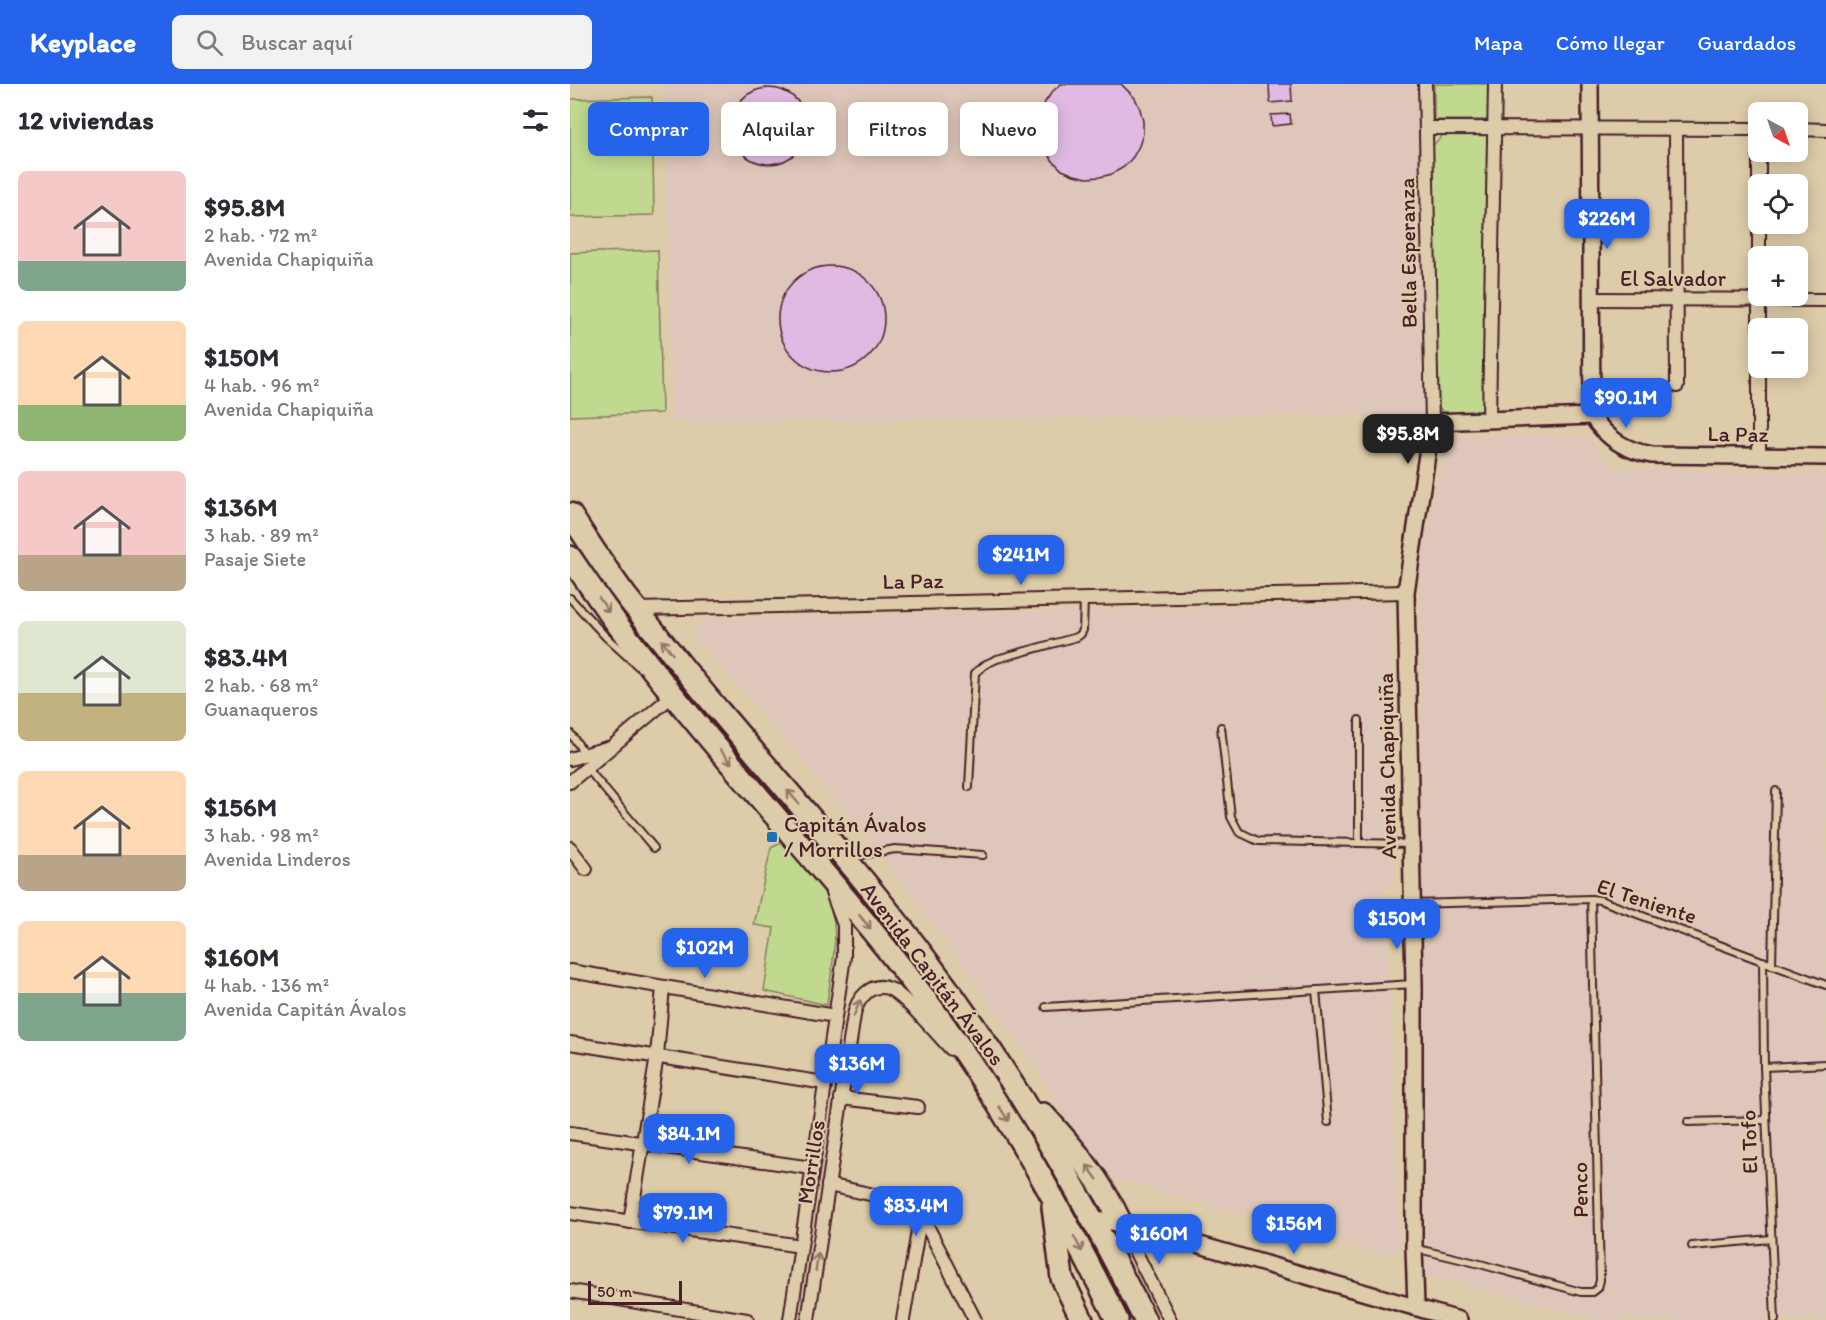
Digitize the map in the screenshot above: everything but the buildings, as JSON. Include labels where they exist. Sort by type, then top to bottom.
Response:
[{"type":"highway","name":"Avenida Capitán Ávalos","points":[[570,514],[628,599],[721,713],[845,858],[928,961],[1008,1076],[1054,1150],[1093,1219],[1145,1320]]},
{"type":"highway","name":"Avenida Capitán Ávalos","points":[[570,557],[622,631],[673,695],[903,968],[942,1021],[984,1083],[1051,1192],[1117,1320]]},
{"type":"highway","points":[[1008,1076],[1092,1170],[1121,1223]]},
{"type":"highway","points":[[1051,1192],[1070,1207],[1093,1219]]},
{"type":"highway","points":[[1051,1192],[1062,1278],[1082,1320]]},
{"type":"street","name":"Bella Esperanza","points":[[1425,84],[1432,422]]},
{"type":"street","points":[[1489,419],[1495,84]]},
{"type":"street","points":[[1432,422],[1592,416],[1590,84]]},
{"type":"street","points":[[1426,128],[1748,129]]},
{"type":"street","points":[[1676,129],[1677,386]]},
{"type":"street","points":[[1808,129],[1826,129]]},
{"type":"street","name":"El Salvador","points":[[1591,299],[1748,297]]},
{"type":"street","name":"El Salvador","points":[[1808,299],[1826,300]]},
{"type":"street","points":[[1759,378],[1759,457]]},
{"type":"street","name":"La Paz","points":[[1592,416],[1611,439],[1629,450],[1652,455],[1826,457]]},
{"type":"street","name":"Avenida Chapiquiña","points":[[1416,1306],[1414,984],[1406,592],[1432,422]]},
{"type":"street","name":"La Paz","points":[[637,609],[1406,592]]},
{"type":"street","points":[[570,783],[673,695]]},
{"type":"street","points":[[570,759],[611,747]]},
{"type":"street","points":[[570,848],[586,869]]},
{"type":"street","name":"Morrillos","points":[[790,1320],[844,957],[844,925],[836,900],[815,863]]},
{"type":"street","points":[[570,971],[835,1016]]},
{"type":"street","points":[[630,1221],[657,1056],[663,987]]},
{"type":"street","name":"Morrillos","points":[[808,1320],[855,1009],[865,994],[877,987],[890,989],[984,1083]]},
{"type":"street","points":[[570,1043],[825,1083]]},
{"type":"street","points":[[841,1098],[918,1107]]},
{"type":"street","points":[[570,1132],[812,1168]]},
{"type":"street","points":[[828,1185],[888,1198],[925,1222],[975,1320]]},
{"type":"street","points":[[570,1213],[801,1246]]},
{"type":"street","points":[[903,1320],[920,1219]]},
{"type":"street","points":[[1093,1219],[1121,1223],[1416,1306],[1451,1319]]},
{"type":"street","points":[[1121,1223],[1170,1320]]},
{"type":"street","points":[[570,1291],[747,1320]]},
{"type":"lane","points":[[570,598],[629,659],[673,695]]},
{"type":"lane","points":[[969,787],[975,673],[986,663],[997,658],[1082,634],[1084,599]]},
{"type":"lane","points":[[1359,720],[1359,843]]},
{"type":"lane","points":[[1221,727],[1231,817],[1239,832],[1258,841],[1411,844]]},
{"type":"lane","points":[[570,733],[585,755]]},
{"type":"lane","points":[[587,768],[654,848]]},
{"type":"lane","points":[[1772,965],[1776,791]]},
{"type":"lane","points":[[845,858],[895,849],[983,855]]},
{"type":"lane","name":"El Teniente","points":[[1412,904],[1591,898],[1826,985]]},
{"type":"lane","name":"Penco","points":[[1414,1248],[1581,1292],[1593,1292],[1598,1288],[1600,1268],[1591,898]]},
{"type":"lane","name":"El Tofo","points":[[1764,961],[1764,1067],[1775,1320]]},
{"type":"lane","points":[[1046,1007],[1414,984]]},
{"type":"lane","points":[[1316,990],[1328,1122]]},
{"type":"lane","points":[[1764,1067],[1826,1064]]},
{"type":"lane","points":[[1688,1122],[1766,1120]]},
{"type":"lane","points":[[1692,1246],[1771,1239]]},
{"type":"shaded area","points":[[664,84],[1417,84],[1425,414],[672,423],[666,156],[709,156],[709,102],[664,102]]},
{"type":"shaded area","points":[[1456,436],[1586,436],[1612,468],[1826,474],[1826,1320],[1598,1320],[1426,1276],[1420,565],[1446,443]]},
{"type":"shaded area","points":[[1390,604],[1395,886],[1385,887],[1400,1252],[1389,1257],[1102,1175],[1036,1068],[871,841],[693,635],[700,619]]},
{"type":"green space","points":[[1434,84],[1488,84],[1488,120],[1434,120]]},
{"type":"green space","points":[[652,97],[652,102],[588,102],[588,156],[653,156],[654,215],[570,217],[570,99]]},
{"type":"green space","points":[[1443,135],[1487,135],[1484,412],[1445,415],[1438,406],[1432,146]]},
{"type":"green space","points":[[658,250],[662,413],[570,416],[570,253]]},
{"type":"green space","points":[[783,842],[815,879],[830,905],[835,932],[827,1005],[764,991],[774,928],[754,925],[771,848]]},
{"type":"place","name":"Capitán Ávalos / Morrillos","points":[[772,837]]}]
